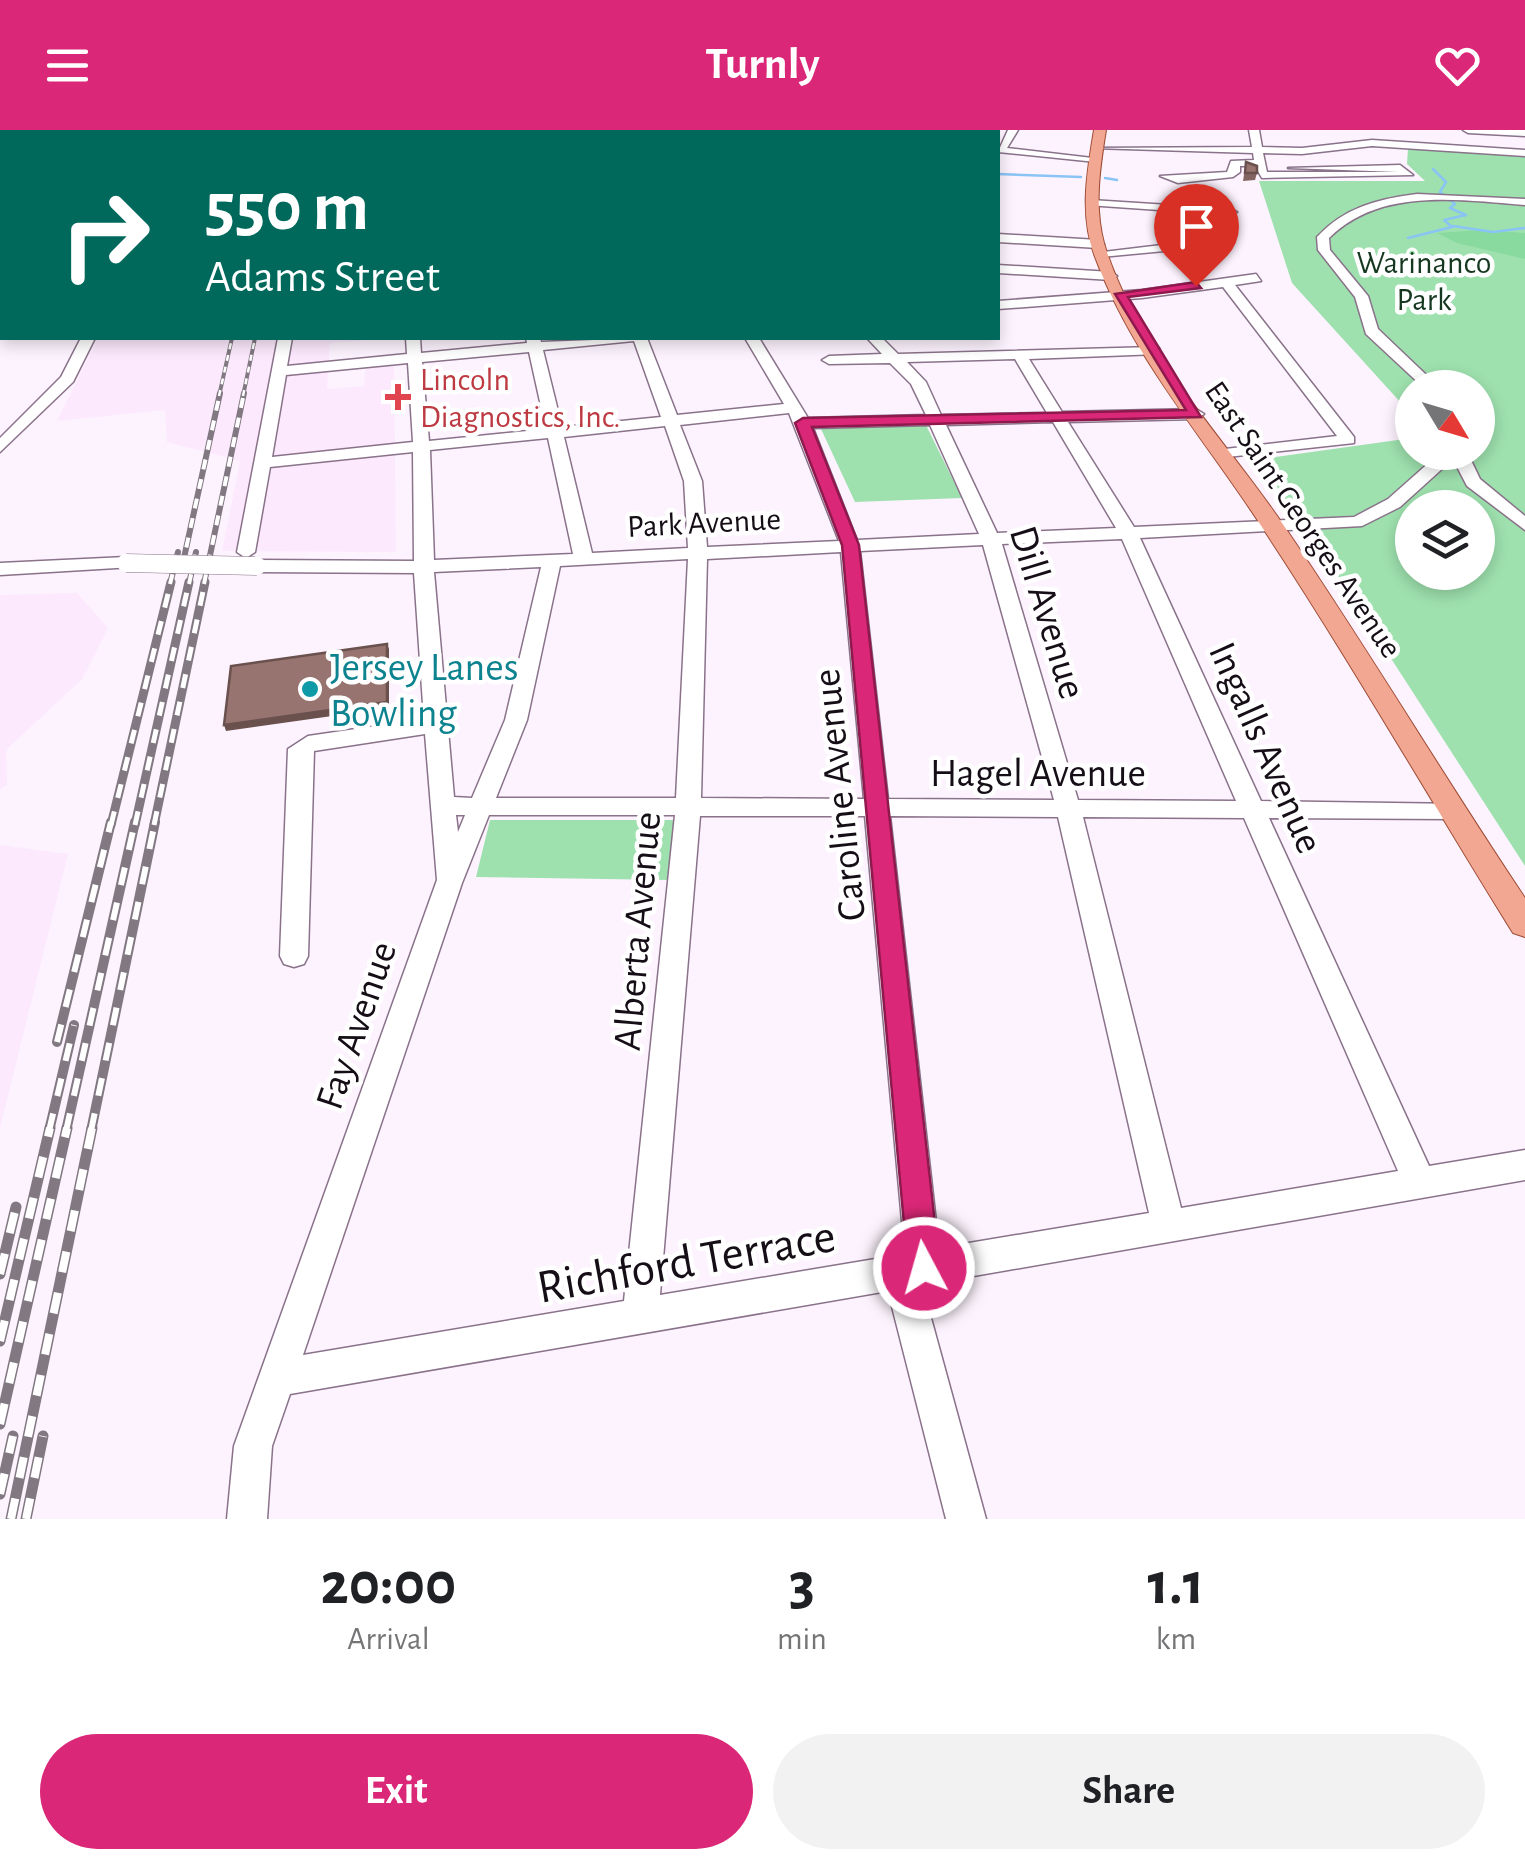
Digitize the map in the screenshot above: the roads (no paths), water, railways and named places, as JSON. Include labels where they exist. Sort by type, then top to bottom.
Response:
[{"type":"main road","name":"East Saint Georges Avenue","points":[[1100,130],[1091,203],[1099,248],[1111,276],[1154,351],[1274,526],[1525,924]]},
{"type":"street","points":[[1012,133],[1001,150],[1260,160],[1400,168],[1408,175],[1262,176],[1260,160],[1254,130]]},
{"type":"street","points":[[1398,130],[1410,146]]},
{"type":"street","points":[[1468,130],[1525,134]]},
{"type":"street","points":[[1191,176],[1232,174],[1235,162],[1372,143],[1525,153]]},
{"type":"street","points":[[1184,192],[1186,211]]},
{"type":"street","points":[[1413,370],[1371,331],[1361,296],[1324,250],[1323,238],[1331,226],[1362,209],[1458,198],[1525,202]]},
{"type":"street","points":[[1091,203],[1231,212]]},
{"type":"street","points":[[1000,238],[1099,248],[1203,244]]},
{"type":"street","points":[[1000,269],[1111,276]]},
{"type":"street","points":[[1000,305],[1256,278]]},
{"type":"street","points":[[1225,454],[1348,440],[1226,282]]},
{"type":"street","points":[[0,447],[68,379],[87,340]]},
{"type":"street","points":[[252,559],[260,464],[284,340]]},
{"type":"street","points":[[413,340],[422,448],[424,593],[449,883]]},
{"type":"street","points":[[277,371],[582,340]]},
{"type":"street","name":"Alberta Avenue","points":[[640,1316],[688,807],[698,552],[693,481],[641,340]]},
{"type":"street","name":"Caroline Avenue","points":[[753,340],[798,415],[850,545],[877,809],[912,1270],[966,1519]]},
{"type":"street","name":"Dill Avenue","points":[[876,340],[918,382],[990,538],[1069,811],[1169,1226]]},
{"type":"street","points":[[534,342],[584,560]]},
{"type":"street","points":[[829,360],[1154,351]]},
{"type":"street","name":"Ingalls Avenue","points":[[1020,356],[1128,532],[1420,1183]]},
{"type":"street","points":[[260,464],[671,421],[798,415],[936,420],[1196,414]]},
{"type":"street","name":"Park Avenue","points":[[0,569],[252,559],[426,566],[1274,526],[1372,518],[1385,513],[1430,470]]},
{"type":"street","points":[[1464,470],[1483,490]]},
{"type":"street","points":[[1414,482],[1447,481],[1478,490]]},
{"type":"street","points":[[1495,500],[1525,525]]},
{"type":"street","name":"Fay Avenue","points":[[247,1519],[254,1446],[449,883],[516,720],[552,560]]},
{"type":"street","points":[[294,956],[300,749],[308,744],[436,725]]},
{"type":"street","name":"Hagel Avenue","points":[[442,806],[1453,810]]},
{"type":"street","name":"Richford Terrace","points":[[277,1378],[1525,1165]]},
{"type":"waterway","points":[[1408,238],[1452,227],[1444,220],[1466,215],[1450,208],[1455,204],[1440,192],[1446,182],[1433,169]]},
{"type":"waterway","points":[[1000,174],[1081,177]]},
{"type":"waterway","points":[[1105,178],[1117,180]]},
{"type":"waterway","points":[[1453,226],[1493,232],[1525,228]]},
{"type":"railway","points":[[219,396],[232,340]]},
{"type":"railway","points":[[243,396],[255,340]]},
{"type":"railway","points":[[182,567],[220,393]]},
{"type":"railway","points":[[204,584],[244,393]]},
{"type":"railway","points":[[170,584],[178,552]]},
{"type":"railway","points":[[189,584],[196,552]]},
{"type":"railway","points":[[111,825],[171,582]]},
{"type":"railway","points":[[135,825],[189,582]]},
{"type":"railway","points":[[154,825],[205,582]]},
{"type":"railway","points":[[57,1042],[111,822]]},
{"type":"railway","points":[[66,1131],[135,822]]},
{"type":"railway","points":[[91,1131],[155,822]]},
{"type":"railway","points":[[49,1131],[74,1025]]},
{"type":"railway","points":[[0,1341],[50,1128]]},
{"type":"railway","points":[[0,1424],[67,1128]]},
{"type":"railway","points":[[11,1519],[92,1128]]},
{"type":"railway","points":[[0,1274],[16,1207]]},
{"type":"railway","points":[[0,1494],[13,1436]]},
{"type":"railway","points":[[26,1519],[43,1436]]},
{"type":"place","name":"Lincoln Diagnostics, Inc.","points":[[398,397]]},
{"type":"place","name":"Jersey Lanes Bowling","points":[[310,689]]},
{"type":"park label","name":"Warinanco Park","points":[[1424,280]]}]
